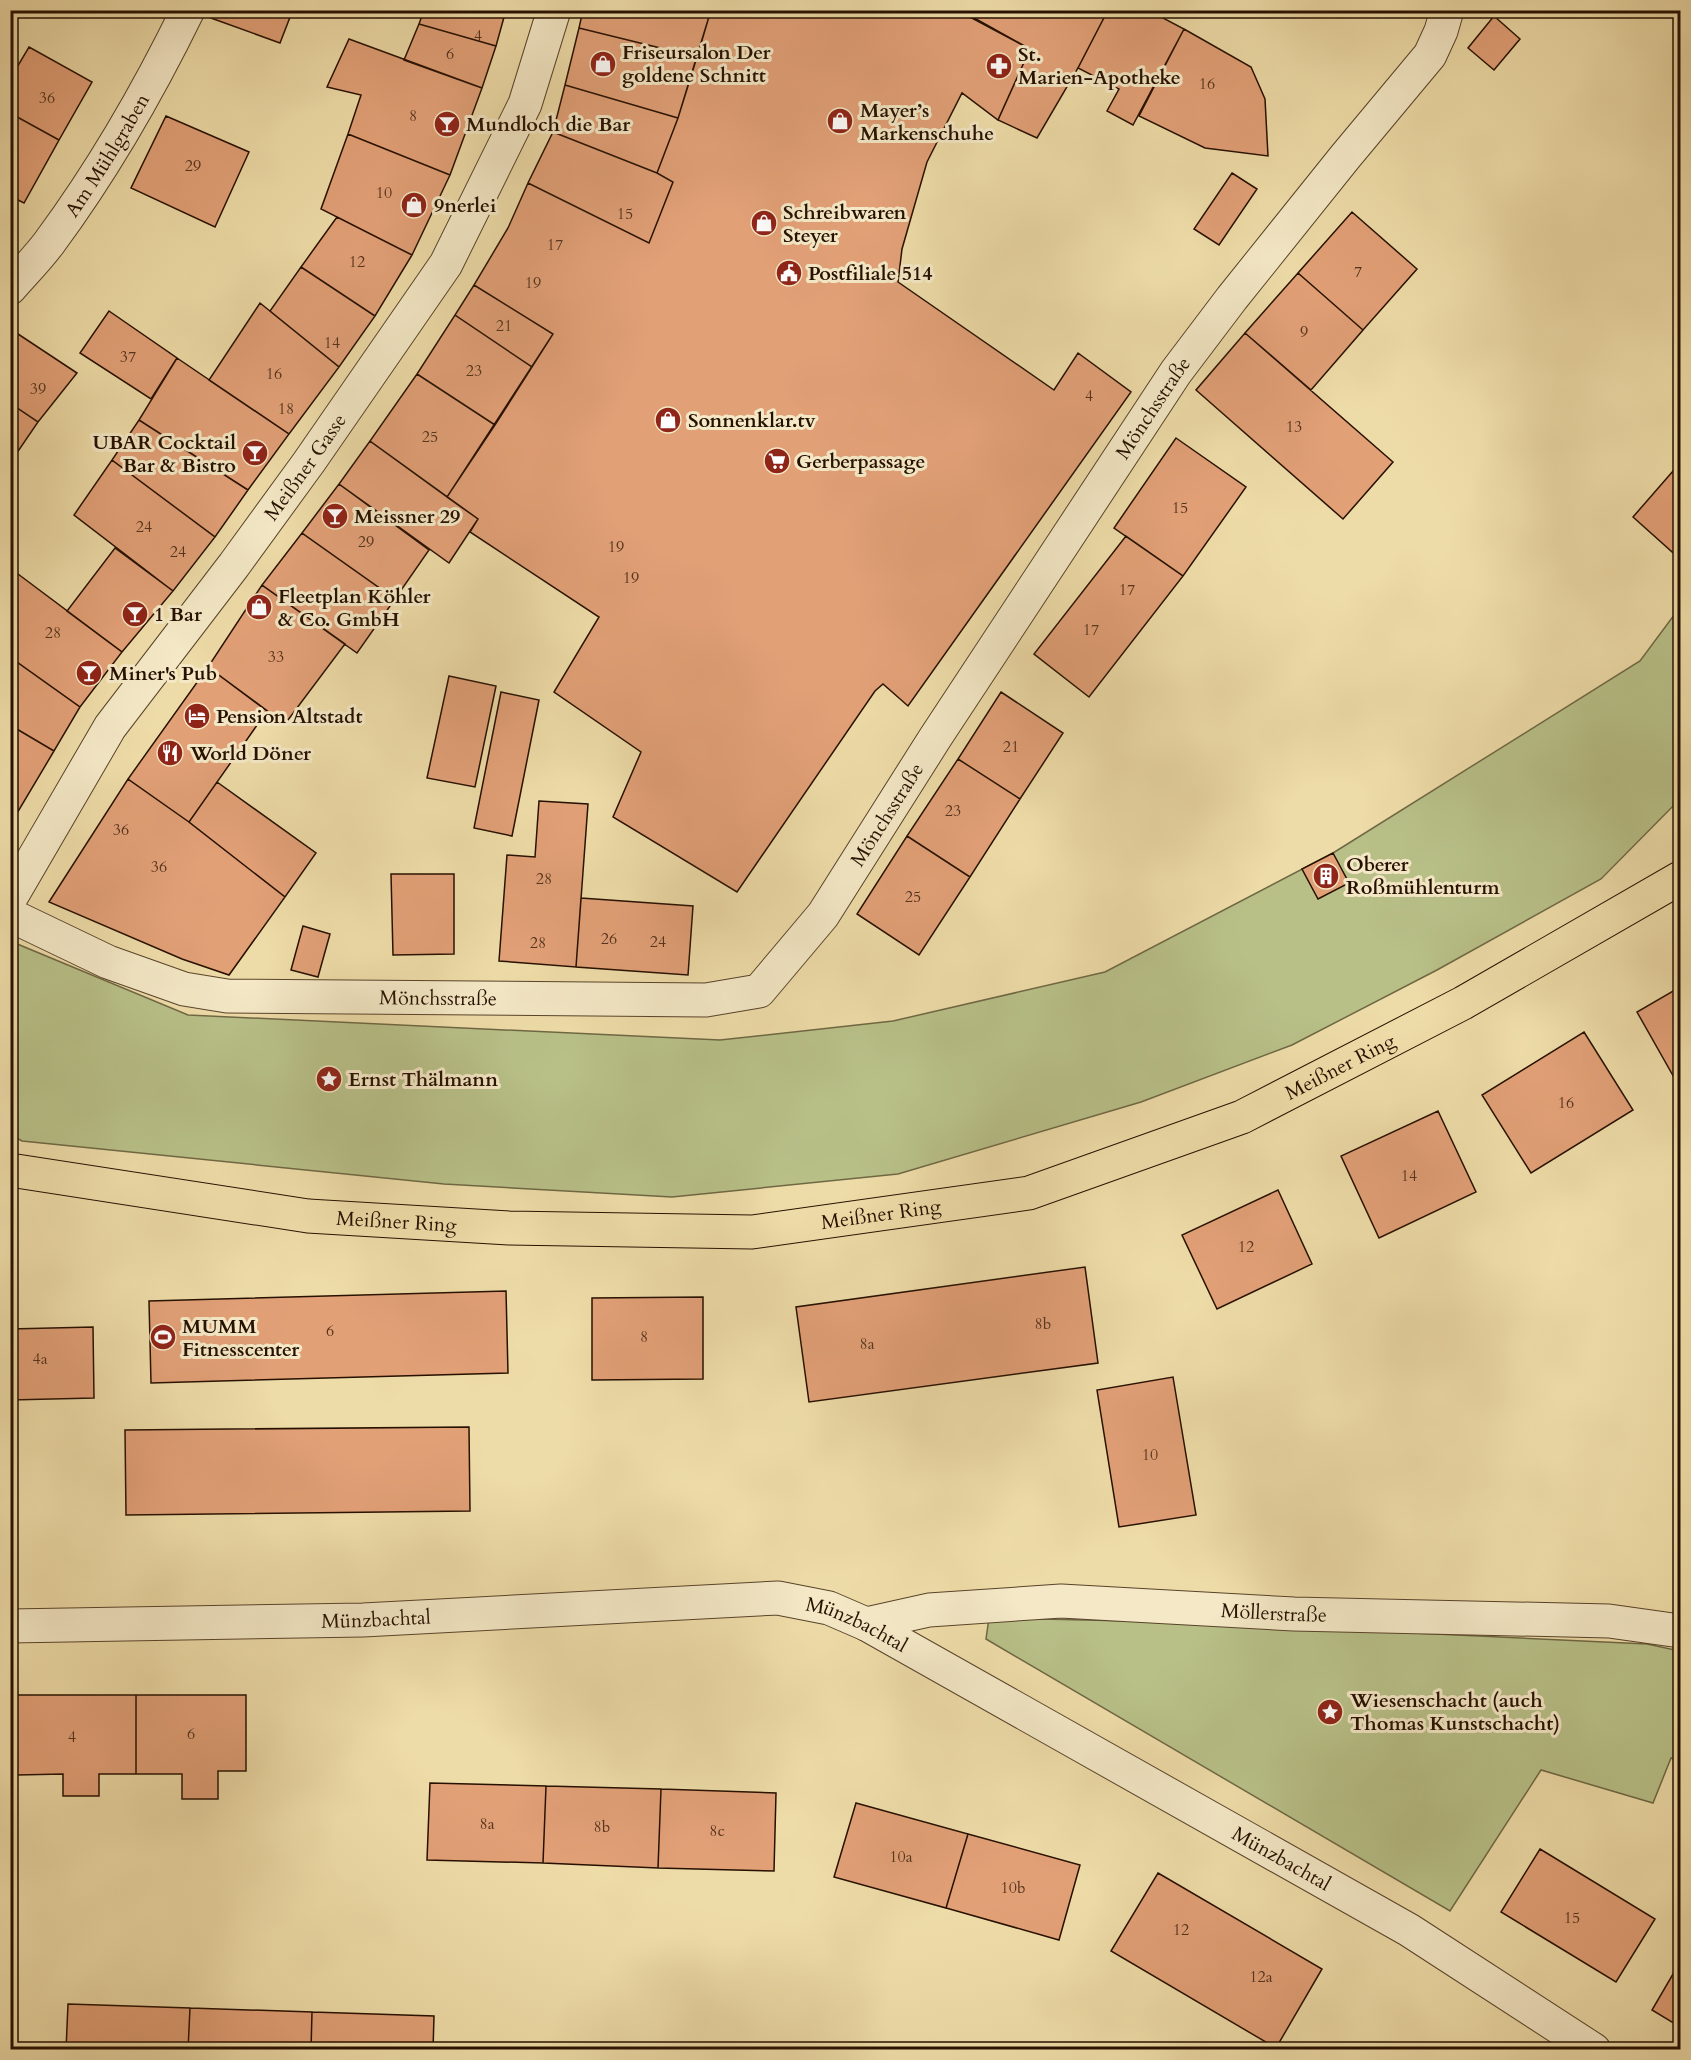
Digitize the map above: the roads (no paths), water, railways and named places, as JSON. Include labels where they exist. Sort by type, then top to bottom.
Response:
[{"type":"main road","name":"Meißner Ring","points":[[10,1170],[308,1216],[510,1228],[752,1232],[1029,1193],[1242,1117],[1463,1003],[1680,878]]},
{"type":"street","name":"Am Mühlgraben","points":[[10,288],[48,244],[112,152],[188,10]]},
{"type":"street","name":"Meißner Gasse","points":[[10,899],[110,727],[234,565],[309,462],[446,264],[525,104],[554,10]]},
{"type":"street","name":"Mönchsstraße","points":[[10,915],[108,962],[184,989],[227,996],[706,1000],[759,991],[823,915],[935,738],[1176,372],[1330,174],[1430,56],[1447,10]]},
{"type":"street","name":"Münzbachtal","points":[[10,1626],[363,1620],[778,1598],[829,1608],[866,1624],[1410,1930],[1594,2049]]},
{"type":"street","name":"Möllerstraße","points":[[866,1624],[929,1610],[1061,1601],[1294,1614],[1609,1621],[1680,1631]]},
{"type":"place","name":"Friseursalon Der goldene Schnitt","points":[[603,64]]},
{"type":"place","name":"St. Marien-Apotheke","points":[[999,66]]},
{"type":"place","name":"Mayer’s Markenschuhe","points":[[840,121]]},
{"type":"place","name":"Mundloch die Bar","points":[[447,124]]},
{"type":"place","name":"9nerlei","points":[[414,205]]},
{"type":"place","name":"Schreibwaren Steyer","points":[[764,223]]},
{"type":"place","name":"Postfiliale 514","points":[[789,273]]},
{"type":"place","name":"Sonnenklar.tv","points":[[668,420]]},
{"type":"place","name":"UBAR Cocktail Bar & Bistro","points":[[255,453]]},
{"type":"place","name":"Gerberpassage","points":[[777,461]]},
{"type":"place","name":"Meissner 29","points":[[335,516]]},
{"type":"place","name":"Fleetplan Köhler & Co. GmbH","points":[[259,607]]},
{"type":"place","name":"1 Bar","points":[[135,614]]},
{"type":"place","name":"Miner's Pub","points":[[89,673]]},
{"type":"place","name":"Pension Altstadt","points":[[197,716]]},
{"type":"place","name":"World Döner","points":[[170,753]]},
{"type":"place","name":"Oberer Roßmühlenturm","points":[[1326,876]]},
{"type":"place","name":"Ernst Thälmann","points":[[329,1079]]},
{"type":"place","name":"MUMM Fitnesscenter","points":[[163,1337]]},
{"type":"place","name":"Wiesenschacht (auch Thomas Kunstschacht)","points":[[1330,1712]]}]
